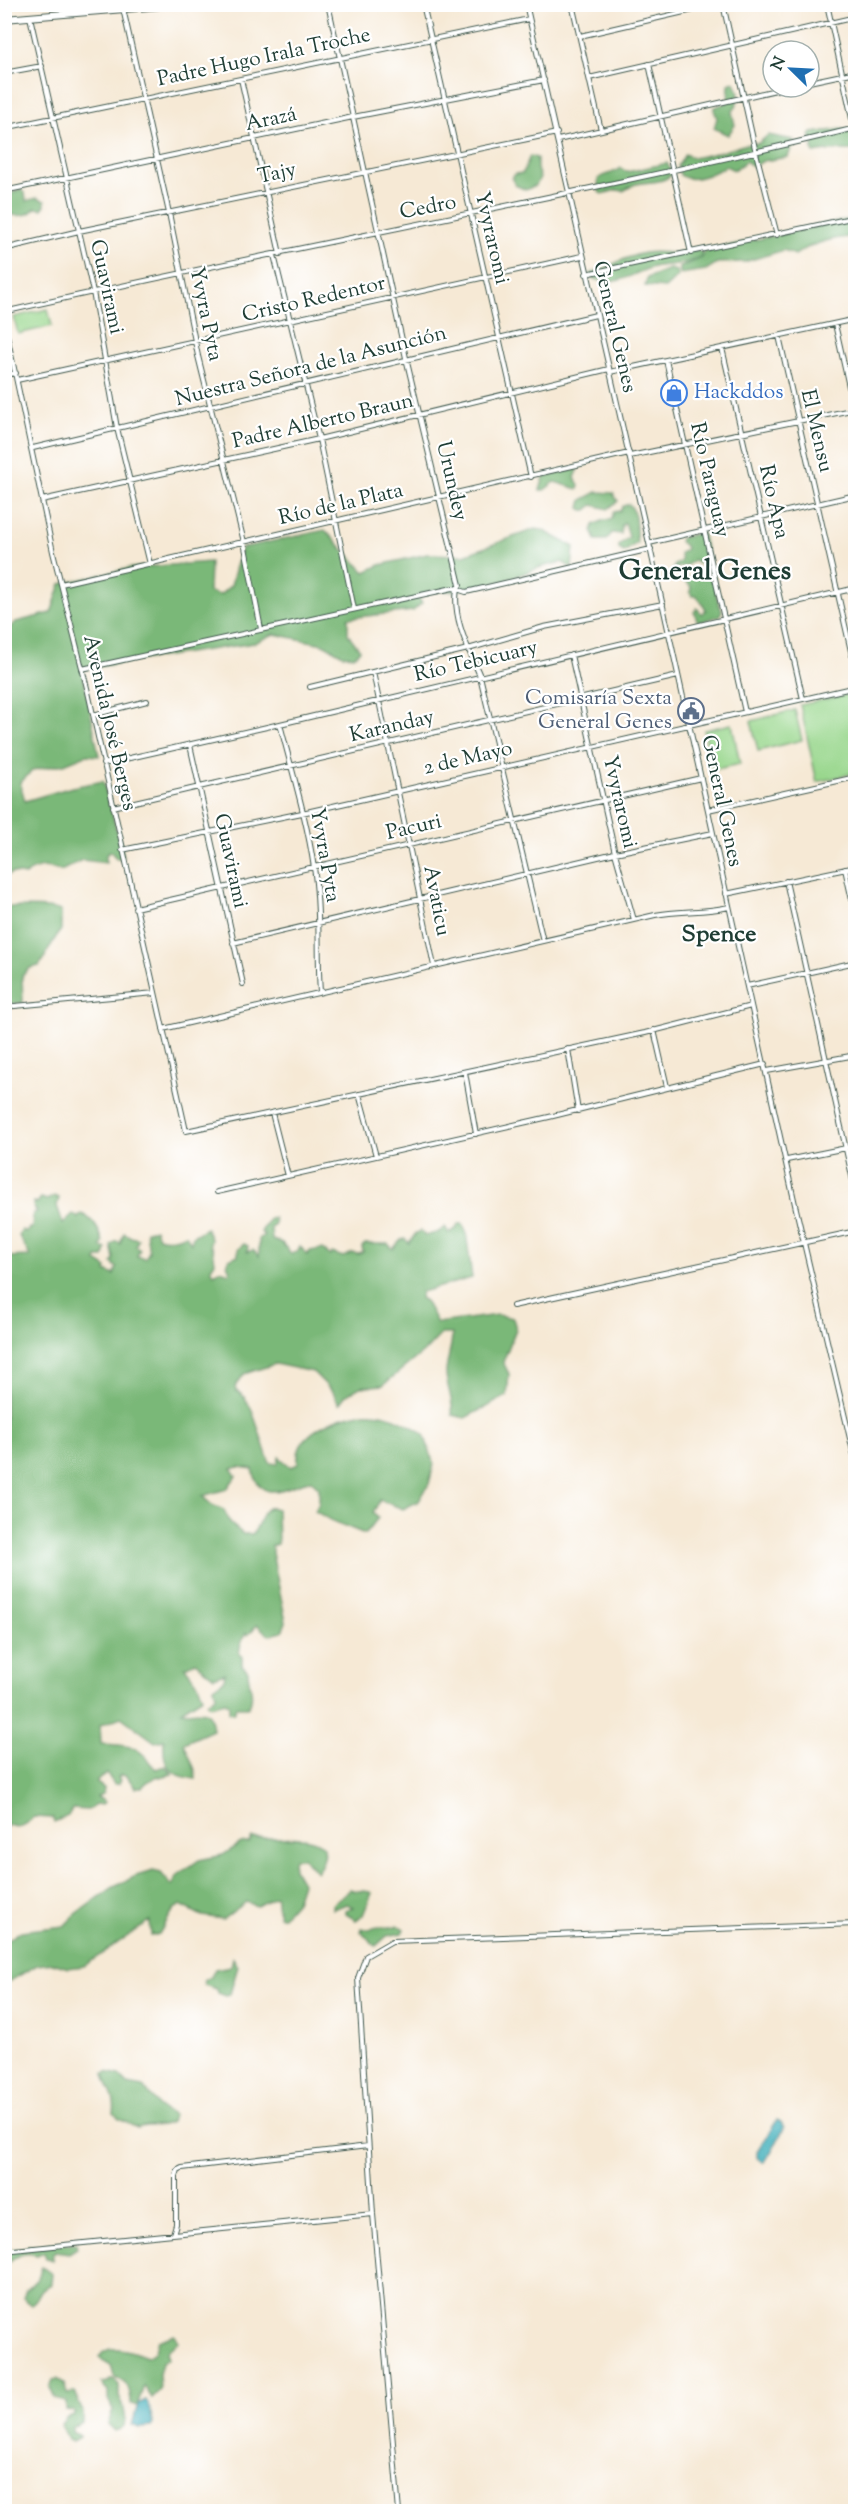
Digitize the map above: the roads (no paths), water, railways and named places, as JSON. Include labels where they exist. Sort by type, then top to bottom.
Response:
[{"type":"main road","points":[[4,19],[123,7],[185,4]]},
{"type":"street","name":"Urundey","points":[[328,4],[392,297],[460,585],[455,602],[468,649]]},
{"type":"street","name":"Yvyraromi","points":[[423,4],[531,477]]},
{"type":"street","name":"General Genes","points":[[526,4],[557,133],[586,274],[651,549],[726,894],[855,1464]]},
{"type":"street","points":[[572,4],[601,130]]},
{"type":"street","points":[[580,36],[721,4],[777,235]]},
{"type":"street","points":[[827,4],[855,137]]},
{"type":"street","name":"Yvyra Pyta","points":[[123,7],[195,342],[244,542],[261,629]]},
{"type":"street","name":"Guavirami","points":[[30,16],[93,292],[117,428],[150,564]]},
{"type":"street","points":[[589,78],[855,16]]},
{"type":"street","name":"Padre Hugo Irala Troche","points":[[4,128],[529,18]]},
{"type":"street","points":[[649,63],[691,253]]},
{"type":"street","points":[[4,74],[42,66]]},
{"type":"street","points":[[821,79],[855,72]]},
{"type":"street","points":[[242,79],[280,254]]},
{"type":"street","name":"Arazá","points":[[4,191],[353,117],[544,80]]},
{"type":"street","points":[[558,140],[761,93]]},
{"type":"street","name":"Cedro","points":[[4,312],[756,153],[854,128]]},
{"type":"street","name":"Tajy","points":[[4,249],[365,171],[557,133]]},
{"type":"street","points":[[586,274],[855,217]]},
{"type":"street","points":[[274,255],[319,440],[337,522],[336,532],[354,609]]},
{"type":"street","name":"Cristo Redentor","points":[[17,381],[582,256]]},
{"type":"street","name":"Nuestra Señora de la Asunción","points":[[33,448],[406,358],[596,315]]},
{"type":"street","name":"Padre Alberto Braun","points":[[42,500],[319,440],[610,370],[855,319]]},
{"type":"street","name":"Avenida José Berges","points":[[4,321],[33,448],[60,584],[93,715],[186,1131],[272,1113]]},
{"type":"street","points":[[835,324],[855,418]]},
{"type":"street","name":"El Mensu","points":[[779,336],[855,673]]},
{"type":"street","name":"Río Apa","points":[[722,348],[803,699]]},
{"type":"street","name":"Río Paraguay","points":[[666,360],[745,712]]},
{"type":"street","points":[[4,375],[16,373]]},
{"type":"street","name":"Río de la Plata","points":[[60,584],[629,455],[855,410]]},
{"type":"street","points":[[649,543],[855,495]]},
{"type":"street","points":[[82,669],[453,588],[466,591],[651,549]]},
{"type":"street","name":"Río Tebicuary","points":[[103,764],[855,588]]},
{"type":"street","points":[[310,687],[468,649],[544,627],[663,604]]},
{"type":"street","points":[[468,649],[480,676],[543,941]]},
{"type":"street","name":"Yvyraromi","points":[[571,655],[615,854],[634,920]]},
{"type":"street","name":"Avaticu","points":[[373,672],[434,966]]},
{"type":"street","name":"Karanday","points":[[113,807],[678,676]]},
{"type":"street","name":"2 de Mayo","points":[[122,850],[302,813],[855,687]]},
{"type":"street","points":[[93,715],[147,701]]},
{"type":"street","name":"Yvyra Pyta","points":[[280,724],[314,868],[320,924],[317,955],[320,992]]},
{"type":"street","name":"Guavirami","points":[[190,745],[243,984]]},
{"type":"street","points":[[708,810],[855,777]]},
{"type":"street","name":"Pacuri","points":[[135,908],[701,778]]},
{"type":"street","points":[[233,943],[713,833]]},
{"type":"street","points":[[726,894],[855,867]]},
{"type":"street","points":[[845,869],[855,918]]},
{"type":"street","points":[[786,881],[855,1194]]},
{"type":"street","points":[[163,1029],[634,920],[673,912],[704,912],[729,907]]},
{"type":"street","points":[[747,986],[855,962]]},
{"type":"street","points":[[4,1007],[155,993]]},
{"type":"street","points":[[288,1176],[272,1113],[654,1030],[752,1006]]},
{"type":"street","points":[[654,1030],[667,1088]]},
{"type":"street","points":[[568,1049],[578,1111]]},
{"type":"street","points":[[767,1071],[855,1055]]},
{"type":"street","points":[[217,1192],[578,1111],[765,1064]]},
{"type":"street","points":[[465,1072],[476,1134]]},
{"type":"street","points":[[359,1094],[376,1156]]},
{"type":"street","points":[[787,1160],[855,1146]]},
{"type":"street","points":[[513,1306],[855,1231]]},
{"type":"street","points":[[399,2511],[373,2214],[358,1978],[366,1956],[392,1941],[855,1924]]},
{"type":"street","points":[[173,2234],[176,2176],[178,2170],[182,2168],[368,2146]]},
{"type":"street","points":[[4,2251],[373,2214]]},
{"type":"water","points":[[777,2120],[784,2128],[771,2153],[763,2162],[757,2157],[757,2152]]},
{"type":"water","points":[[146,2400],[149,2403],[153,2424],[151,2427],[139,2428],[132,2425],[138,2404]]},
{"type":"place","name":"Hackddos","points":[[674,393]]},
{"type":"place","name":"Comisaría Sexta General Genes","points":[[691,711]]},
{"type":"district","name":"General Genes","points":[[705,572]]},
{"type":"district","name":"Spence","points":[[719,935]]}]
